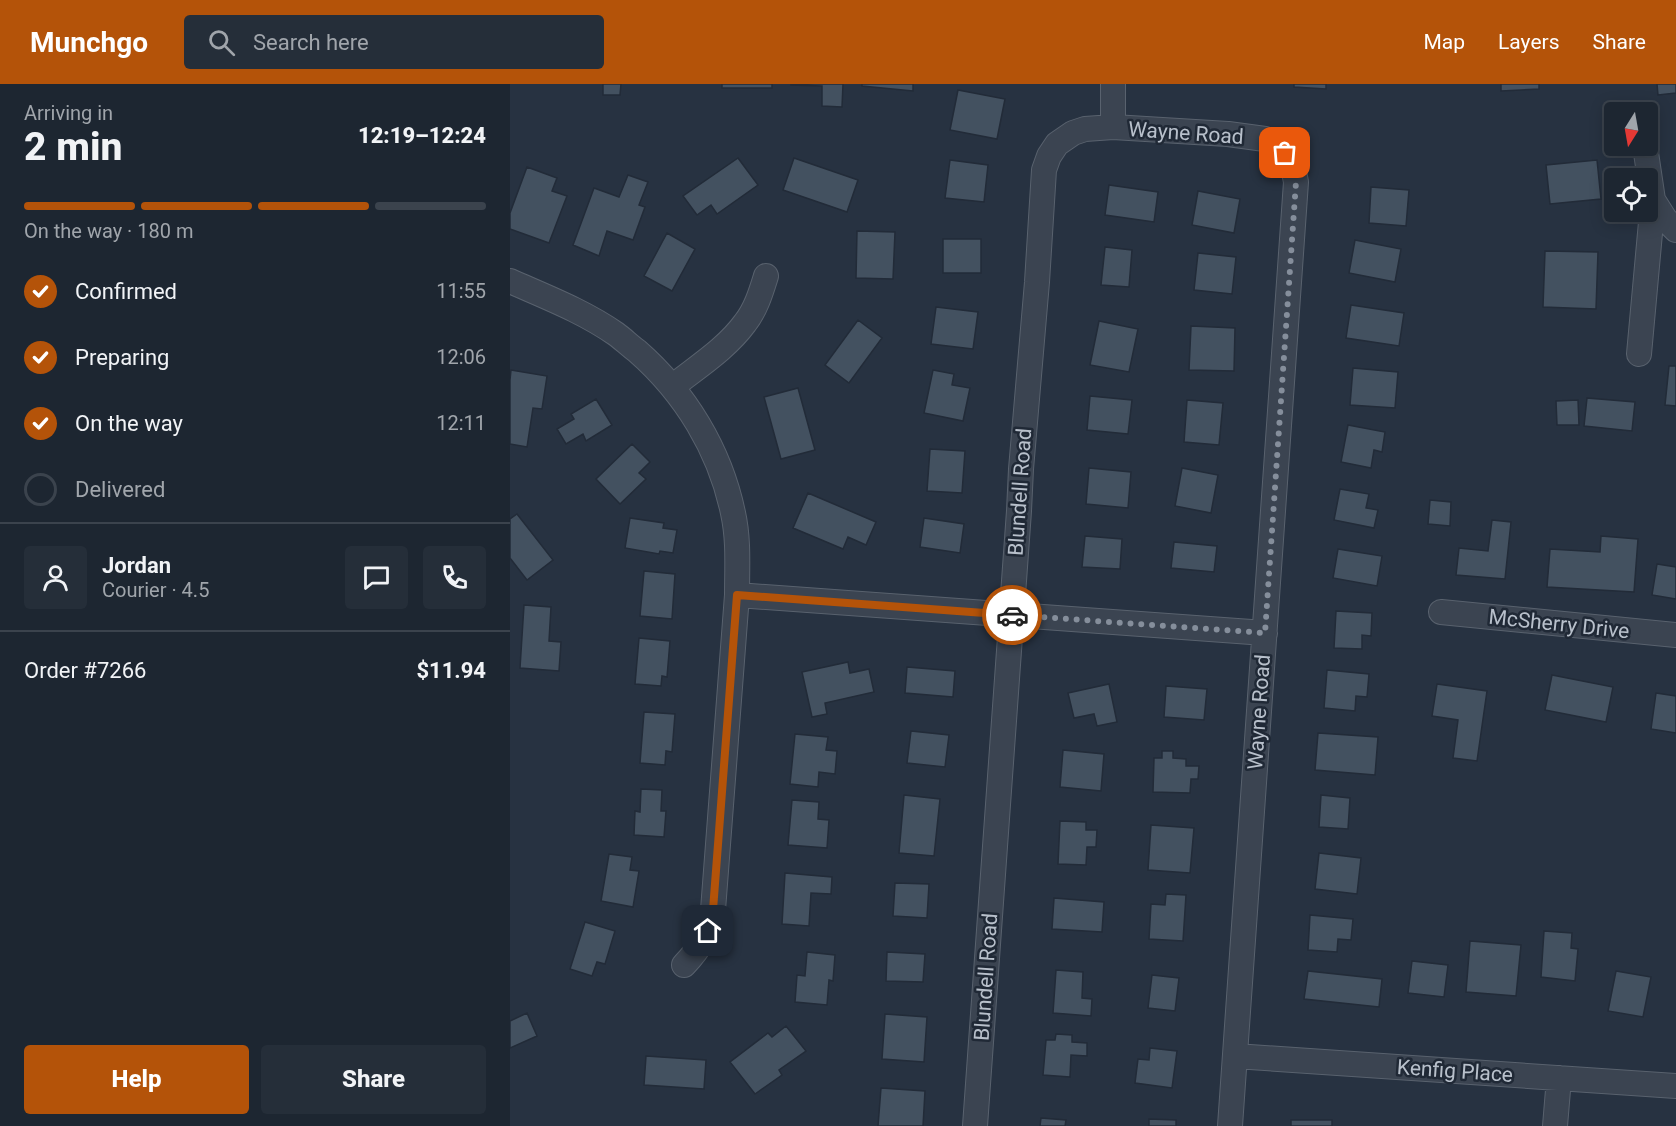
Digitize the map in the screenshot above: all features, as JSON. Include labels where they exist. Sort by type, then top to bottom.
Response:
[{"type":"street","points":[[1113,84],[1113,127]]},
{"type":"street","name":"Blundell Road","points":[[975,1126],[1044,170],[1057,144],[1073,132],[1113,127]]},
{"type":"street","name":"Wayne Road","points":[[1113,127],[1228,134],[1265,139],[1285,153],[1293,167],[1296,182],[1230,1126]]},
{"type":"street","points":[[1658,208],[1676,230]]},
{"type":"street","points":[[1639,354],[1651,222]]},
{"type":"street","points":[[672,387],[726,344],[746,322],[757,303],[766,276]]},
{"type":"street","points":[[510,281],[576,309],[617,334],[650,363],[672,387],[696,420],[722,475],[733,514],[737,595],[713,910],[708,931],[697,951],[684,965]]},
{"type":"street","points":[[737,595],[1265,633]]},
{"type":"street","name":"McSherry Drive","points":[[1442,612],[1676,635]]},
{"type":"street","name":"Kenfig Place","points":[[1235,1056],[1676,1086]]},
{"type":"street","points":[[1556,1126],[1559,1078]]},
{"type":"building","points":[[603,84],[621,84],[620,95],[603,95]]},
{"type":"building","points":[[722,84],[772,84],[772,88],[722,88]]},
{"type":"building","points":[[791,84],[843,84],[842,107],[822,106],[822,86]]},
{"type":"building","points":[[862,84],[913,84],[913,91],[862,86]]},
{"type":"building","points":[[1294,84],[1326,84],[1326,89],[1294,87]]},
{"type":"building","points":[[1501,84],[1539,84],[1539,89],[1501,91]]},
{"type":"building","points":[[1657,84],[1676,84],[1676,93],[1658,95]]},
{"type":"building","points":[[958,90],[1005,99],[997,139],[950,130]]},
{"type":"building","points":[[738,158],[758,185],[717,214],[711,205],[697,215],[683,196]]},
{"type":"building","points":[[794,158],[858,180],[847,212],[783,190]]},
{"type":"building","points":[[950,160],[988,165],[984,202],[945,198]]},
{"type":"building","points":[[1597,160],[1601,199],[1550,204],[1546,165]]},
{"type":"building","points":[[527,167],[557,178],[552,191],[567,196],[549,243],[510,229],[510,213]]},
{"type":"building","points":[[628,175],[648,182],[639,205],[645,207],[633,240],[607,231],[599,256],[573,245],[594,188],[619,197]]},
{"type":"building","points":[[1109,185],[1158,192],[1154,222],[1105,215]]},
{"type":"building","points":[[1371,187],[1409,190],[1406,226],[1369,223]]},
{"type":"building","points":[[1198,191],[1240,199],[1234,233],[1192,225]]},
{"type":"building","points":[[857,231],[895,232],[893,279],[856,278]]},
{"type":"building","points":[[667,233],[695,249],[672,291],[644,276]]},
{"type":"building","points":[[943,239],[981,239],[981,273],[943,273]]},
{"type":"building","points":[[1355,240],[1401,249],[1395,282],[1349,273]]},
{"type":"building","points":[[1105,247],[1132,250],[1129,287],[1101,285]]},
{"type":"building","points":[[1545,251],[1598,252],[1596,309],[1543,307]]},
{"type":"building","points":[[1198,253],[1236,257],[1232,294],[1194,290]]},
{"type":"building","points":[[1351,305],[1404,313],[1399,346],[1346,338]]},
{"type":"building","points":[[936,307],[978,312],[973,349],[931,344]]},
{"type":"building","points":[[858,320],[882,338],[849,383],[825,365]]},
{"type":"building","points":[[1099,321],[1138,329],[1129,372],[1090,365]]},
{"type":"building","points":[[1191,326],[1235,328],[1234,371],[1189,370]]},
{"type":"building","points":[[1669,366],[1676,366],[1676,406],[1665,405]]},
{"type":"building","points":[[1353,368],[1398,372],[1395,408],[1350,405]]},
{"type":"building","points":[[511,370],[547,376],[542,409],[533,408],[527,447],[510,444]]},
{"type":"building","points":[[933,370],[954,374],[952,385],[970,388],[963,421],[924,413]]},
{"type":"building","points":[[798,388],[815,450],[781,459],[764,397]]},
{"type":"building","points":[[1090,396],[1132,400],[1128,434],[1087,430]]},
{"type":"building","points":[[1587,398],[1635,402],[1632,431],[1584,426]]},
{"type":"building","points":[[596,399],[612,425],[586,441],[583,434],[566,444],[557,429],[574,419],[571,414]]},
{"type":"building","points":[[1187,400],[1223,403],[1219,445],[1184,442]]},
{"type":"building","points":[[1578,400],[1579,425],[1557,425],[1556,401]]},
{"type":"building","points":[[1348,425],[1385,432],[1382,452],[1374,450],[1371,468],[1341,462]]},
{"type":"building","points":[[632,444],[650,462],[639,473],[646,479],[620,504],[596,479]]},
{"type":"building","points":[[930,449],[965,451],[962,493],[927,491]]},
{"type":"building","points":[[1089,468],[1131,472],[1128,508],[1086,504]]},
{"type":"building","points":[[1182,468],[1218,475],[1211,513],[1175,506]]},
{"type":"building","points":[[1340,489],[1369,494],[1366,508],[1378,510],[1374,528],[1334,520]]},
{"type":"building","points":[[808,493],[876,522],[866,545],[848,537],[843,549],[793,528]]},
{"type":"building","points":[[1430,500],[1451,502],[1450,526],[1428,524]]},
{"type":"building","points":[[517,514],[553,560],[527,580],[510,558],[510,519]]},
{"type":"building","points":[[630,518],[664,523],[663,528],[677,530],[673,553],[660,551],[659,554],[625,548]]},
{"type":"building","points":[[924,518],[964,524],[960,553],[920,547]]},
{"type":"building","points":[[1492,520],[1511,522],[1505,579],[1456,575],[1459,548],[1488,551]]},
{"type":"building","points":[[1085,536],[1122,539],[1120,569],[1082,567]]},
{"type":"building","points":[[1601,536],[1638,539],[1634,592],[1547,587],[1550,549],[1600,552]]},
{"type":"building","points":[[1174,542],[1217,546],[1214,572],[1171,568]]},
{"type":"building","points":[[1338,549],[1382,556],[1377,586],[1333,578]]},
{"type":"building","points":[[1657,564],[1676,567],[1676,599],[1652,595]]},
{"type":"building","points":[[644,571],[675,574],[672,619],[640,616]]},
{"type":"building","points":[[524,605],[551,607],[549,641],[561,642],[559,671],[520,668]]},
{"type":"building","points":[[1336,611],[1372,613],[1371,636],[1362,635],[1362,649],[1334,648]]},
{"type":"building","points":[[639,638],[670,641],[667,677],[662,676],[661,686],[635,684]]},
{"type":"building","points":[[848,662],[850,673],[869,669],[874,692],[825,703],[827,714],[812,717],[802,672]]},
{"type":"building","points":[[907,667],[955,671],[953,697],[905,693]]},
{"type":"building","points":[[1327,670],[1369,674],[1367,697],[1356,696],[1355,711],[1324,708]]},
{"type":"building","points":[[1552,675],[1613,687],[1606,722],[1545,710]]},
{"type":"building","points":[[1109,684],[1117,722],[1097,726],[1094,714],[1074,718],[1068,693]]},
{"type":"building","points":[[1437,684],[1487,691],[1477,761],[1453,758],[1458,720],[1432,716]]},
{"type":"building","points":[[1166,686],[1207,689],[1204,720],[1164,717]]},
{"type":"building","points":[[1656,693],[1676,696],[1676,733],[1651,729]]},
{"type":"building","points":[[644,712],[675,714],[672,752],[666,751],[665,765],[640,763]]},
{"type":"building","points":[[911,731],[949,735],[945,767],[907,763]]},
{"type":"building","points":[[1318,733],[1378,737],[1375,775],[1315,770]]},
{"type":"building","points":[[795,734],[828,737],[826,750],[837,751],[835,774],[819,772],[818,787],[790,784]]},
{"type":"building","points":[[1063,750],[1104,754],[1101,791],[1060,787]]},
{"type":"building","points":[[1162,751],[1173,751],[1173,758],[1186,759],[1186,766],[1199,766],[1198,779],[1191,779],[1190,793],[1153,792],[1154,758],[1162,758]]},
{"type":"building","points":[[641,789],[662,790],[661,811],[666,811],[664,837],[634,835],[635,811],[640,812]]},
{"type":"building","points":[[904,795],[940,799],[934,856],[899,853]]},
{"type":"building","points":[[1321,795],[1350,798],[1348,829],[1319,827]]},
{"type":"building","points":[[792,800],[819,802],[818,819],[829,820],[827,848],[788,845]]},
{"type":"building","points":[[1060,821],[1086,822],[1086,830],[1097,830],[1096,847],[1087,847],[1086,865],[1058,864]]},
{"type":"building","points":[[1151,825],[1194,828],[1190,873],[1148,870]]},
{"type":"building","points":[[1319,853],[1361,858],[1357,894],[1315,889]]},
{"type":"building","points":[[609,854],[632,857],[630,870],[639,871],[633,907],[601,901]]},
{"type":"building","points":[[785,873],[832,877],[831,894],[811,893],[809,926],[782,924]]},
{"type":"building","points":[[895,883],[929,884],[927,918],[893,916]]},
{"type":"building","points":[[1166,894],[1186,895],[1183,941],[1149,939],[1151,904],[1165,905]]},
{"type":"building","points":[[1054,898],[1104,902],[1102,932],[1052,929]]},
{"type":"building","points":[[1310,915],[1353,919],[1351,940],[1338,939],[1337,952],[1308,950]]},
{"type":"building","points":[[585,922],[615,931],[605,964],[597,962],[592,976],[570,969]]},
{"type":"building","points":[[1544,931],[1572,933],[1571,948],[1578,949],[1575,981],[1541,977]]},
{"type":"building","points":[[1470,941],[1521,945],[1516,996],[1466,992]]},
{"type":"building","points":[[807,952],[835,955],[833,981],[829,980],[827,1005],[795,1002],[797,975],[805,976]]},
{"type":"building","points":[[887,952],[925,954],[923,982],[886,981]]},
{"type":"building","points":[[1412,961],[1448,965],[1444,997],[1408,993]]},
{"type":"building","points":[[1056,970],[1083,972],[1082,998],[1092,999],[1091,1016],[1053,1013]]},
{"type":"building","points":[[1308,971],[1382,979],[1379,1007],[1304,999]]},
{"type":"building","points":[[1616,971],[1651,977],[1643,1017],[1608,1011]]},
{"type":"building","points":[[1152,975],[1179,978],[1175,1011],[1148,1008]]},
{"type":"building","points":[[527,1013],[537,1036],[510,1048],[510,1021]]},
{"type":"building","points":[[885,1014],[927,1017],[924,1062],[882,1059]]},
{"type":"building","points":[[786,1026],[806,1051],[779,1070],[782,1075],[755,1094],[730,1062],[768,1033],[772,1037]]},
{"type":"building","points":[[1056,1034],[1072,1035],[1072,1042],[1087,1043],[1087,1056],[1071,1055],[1070,1077],[1043,1075],[1046,1040],[1055,1040]]},
{"type":"building","points":[[1150,1048],[1177,1051],[1172,1088],[1135,1083],[1138,1059],[1149,1060]]},
{"type":"building","points":[[646,1056],[706,1060],[704,1089],[644,1085]]},
{"type":"building","points":[[881,1088],[925,1091],[923,1126],[878,1126]]},
{"type":"building","points":[[1041,1118],[1066,1120],[1065,1126],[1040,1126]]},
{"type":"building","points":[[1149,1119],[1176,1120],[1176,1126],[1149,1126]]},
{"type":"building","points":[[1291,1120],[1332,1120],[1332,1126],[1291,1126]]},
{"type":"way so far","points":[[1012,615],[1265,633],[1296,182],[1293,167],[1285,153]]},
{"type":"route","points":[[708,931],[713,910],[737,595],[1012,615]]}]
